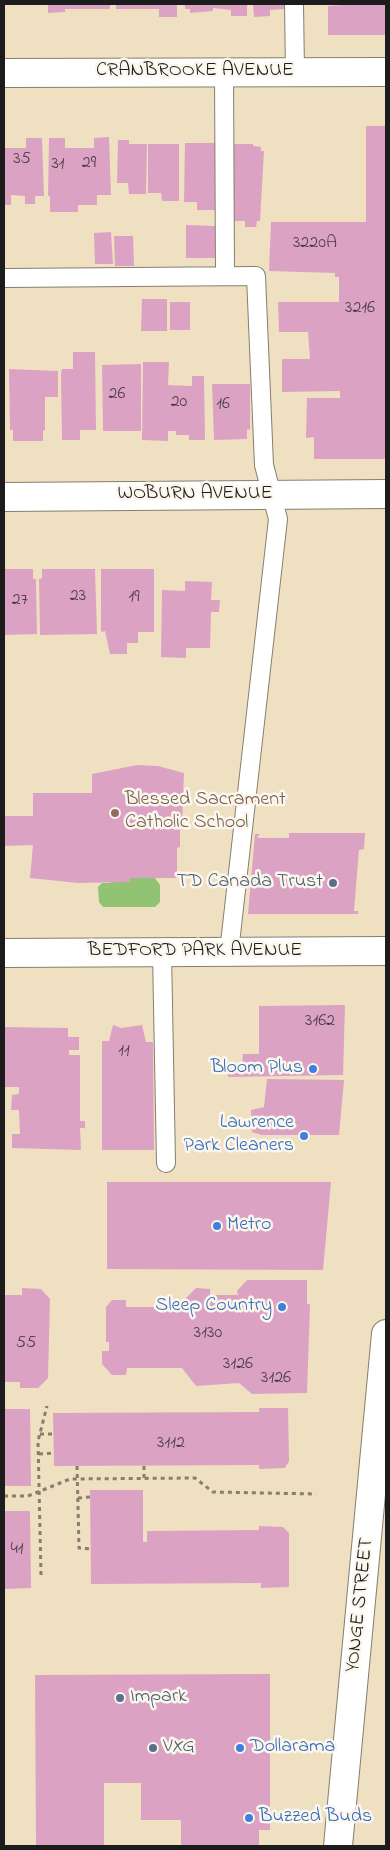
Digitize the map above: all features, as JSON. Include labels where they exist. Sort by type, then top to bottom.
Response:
[{"type":"street","name":"CRANBROOKE AVENUE","points":[[4,72],[386,72]]},
{"type":"street","name":"WOBURN AVENUE","points":[[4,496],[386,494]]},
{"type":"street","name":"BEDFORD PARK AVENUE","points":[[4,953],[386,951]]},
{"type":"street","name":"YONGE STREET","points":[[338,1846],[378,1520],[386,1334]]},
{"type":"lane","points":[[294,4],[295,72]]},
{"type":"lane","points":[[224,72],[225,276]]},
{"type":"lane","points":[[4,278],[256,276],[264,465],[278,519],[229,952]]},
{"type":"lane","points":[[162,952],[166,1163]]},
{"type":"path","points":[[41,1575],[39,1454],[40,1434],[47,1406]]},
{"type":"path","points":[[40,1434],[53,1434]]},
{"type":"path","points":[[39,1454],[54,1453]]},
{"type":"path","points":[[77,1466],[79,1548],[91,1548]]},
{"type":"path","points":[[144,1466],[144,1478]]},
{"type":"path","points":[[4,1496],[28,1496],[70,1479],[144,1478],[195,1478],[213,1492],[316,1494]]},
{"type":"path","points":[[78,1498],[90,1497]]},
{"type":"green space","points":[[118,877],[155,878],[160,885],[160,902],[155,907],[103,907],[99,902],[98,887],[102,883],[110,883]]},
{"type":"building","points":[[48,4],[110,4],[110,9],[65,9],[65,12],[48,13]]},
{"type":"building","points":[[116,4],[177,4],[177,17],[159,17],[159,9],[116,9]]},
{"type":"building","points":[[185,4],[247,4],[247,16],[231,16],[231,10],[213,8],[213,11],[190,13],[190,9],[185,9]]},
{"type":"building","points":[[253,4],[285,4],[285,9],[270,10],[270,16],[254,17]]},
{"type":"building","points":[[386,4],[386,35],[328,35],[328,6]]},
{"type":"building","points":[[366,126],[386,126],[386,459],[314,459],[314,437],[306,438],[307,398],[340,398],[340,391],[282,392],[282,359],[310,359],[308,332],[279,332],[278,302],[339,302],[339,277],[335,277],[335,273],[269,271],[271,222],[366,222]]},
{"type":"building","points":[[109,137],[111,195],[97,195],[97,205],[78,205],[78,212],[50,212],[50,196],[48,196],[49,138],[65,138],[65,148],[94,148],[94,138]]},
{"type":"building","points":[[26,138],[42,138],[44,196],[35,196],[35,204],[25,204],[25,196],[11,195],[11,205],[4,205],[4,148],[26,148]]},
{"type":"building","points":[[118,140],[129,140],[129,144],[147,144],[146,194],[129,194],[128,183],[117,183]]},
{"type":"building","points":[[185,143],[215,143],[215,210],[197,210],[197,202],[184,202]]},
{"type":"building","points":[[148,144],[179,144],[179,201],[162,201],[161,193],[148,193]]},
{"type":"building","points":[[231,144],[253,144],[253,146],[261,147],[261,151],[264,151],[260,221],[257,221],[256,227],[245,227],[245,221],[231,221]]},
{"type":"building","points":[[186,225],[216,226],[216,258],[186,258]]},
{"type":"building","points":[[111,232],[113,264],[95,264],[94,233]]},
{"type":"building","points":[[114,236],[133,236],[134,266],[115,266]]},
{"type":"building","points":[[142,299],[167,299],[167,331],[141,331]]},
{"type":"building","points":[[170,302],[190,302],[190,330],[170,330]]},
{"type":"building","points":[[73,352],[95,352],[96,430],[80,430],[80,440],[62,440],[61,374],[62,369],[73,369]]},
{"type":"building","points":[[143,362],[169,362],[168,385],[192,386],[192,376],[204,376],[205,440],[189,440],[189,435],[176,435],[176,431],[168,431],[168,441],[142,440]]},
{"type":"building","points":[[141,364],[141,431],[103,431],[102,365]]},
{"type":"building","points":[[9,369],[58,371],[58,397],[45,397],[43,441],[13,441],[13,430],[10,430]]},
{"type":"building","points":[[212,384],[250,384],[250,430],[247,429],[247,439],[214,440]]},
{"type":"building","points":[[4,569],[33,569],[33,579],[36,579],[37,634],[4,635]]},
{"type":"building","points":[[42,569],[95,569],[97,634],[40,635],[39,579],[42,578]]},
{"type":"building","points":[[101,569],[154,569],[154,632],[138,632],[138,643],[127,643],[127,654],[110,654],[105,631],[101,632]]},
{"type":"building","points":[[185,581],[212,582],[211,600],[220,600],[219,612],[211,612],[210,648],[186,648],[186,658],[161,657],[162,590],[185,591]]},
{"type":"building","points":[[137,765],[158,766],[184,773],[182,828],[180,828],[180,847],[177,848],[177,878],[130,878],[130,882],[78,883],[30,878],[33,845],[4,846],[4,816],[33,816],[33,793],[92,793],[92,774]]},
{"type":"building","points":[[289,833],[365,833],[364,849],[359,850],[354,911],[358,911],[358,914],[248,914],[255,834],[260,834],[257,837],[259,838],[289,838]]},
{"type":"building","points":[[345,1005],[343,1075],[228,1077],[229,1064],[242,1064],[243,1054],[259,1054],[259,1006]]},
{"type":"building","points":[[113,1025],[121,1028],[142,1025],[146,1042],[153,1042],[154,1150],[102,1150],[102,1041],[109,1041]]},
{"type":"building","points":[[4,1027],[68,1028],[68,1037],[79,1037],[79,1050],[69,1050],[69,1055],[80,1055],[80,1121],[85,1121],[85,1128],[80,1128],[81,1150],[12,1148],[12,1134],[20,1134],[19,1110],[11,1110],[12,1095],[19,1094],[19,1087],[4,1087]]},
{"type":"building","points":[[267,1079],[344,1080],[339,1135],[262,1135],[252,1132],[251,1110],[264,1107]]},
{"type":"building","name":"Metro","points":[[107,1182],[331,1182],[323,1270],[107,1269]]},
{"type":"building","points":[[247,1280],[307,1280],[307,1304],[310,1304],[307,1393],[252,1394],[239,1383],[196,1386],[182,1368],[127,1368],[126,1375],[112,1375],[102,1364],[102,1351],[109,1351],[109,1342],[106,1342],[106,1307],[112,1300],[126,1300],[126,1307],[181,1307],[181,1303],[196,1288],[210,1289],[210,1295],[238,1295],[237,1291]]},
{"type":"building","points":[[22,1288],[41,1289],[50,1299],[48,1378],[38,1388],[20,1388],[20,1382],[4,1382],[4,1295],[22,1295]]},
{"type":"building","points":[[259,1408],[288,1408],[289,1461],[285,1468],[259,1469],[259,1465],[54,1466],[53,1413],[259,1412]]},
{"type":"building","points":[[4,1409],[30,1409],[31,1486],[4,1486]]},
{"type":"building","points":[[90,1490],[143,1490],[143,1542],[147,1542],[147,1531],[259,1530],[259,1526],[283,1527],[289,1533],[289,1587],[261,1588],[261,1583],[91,1584]]},
{"type":"building","points":[[4,1511],[30,1511],[31,1588],[4,1589]]},
{"type":"building","name":"VXG","points":[[270,1674],[270,1830],[259,1830],[259,1846],[181,1846],[181,1820],[141,1820],[141,1783],[104,1783],[104,1846],[36,1846],[35,1675]]},
{"type":"place","name":"Blessed Sacrament Catholic School","points":[[115,813]]},
{"type":"place","name":"TD Canada Trust","points":[[333,883]]},
{"type":"place","name":"Bloom Plus","points":[[313,1069]]},
{"type":"place","name":"Lawrence Park Cleaners","points":[[304,1136]]},
{"type":"place","name":"Metro","points":[[217,1226]]},
{"type":"place","name":"Sleep Country","points":[[282,1307]]},
{"type":"place","name":"Impark","points":[[120,1698]]},
{"type":"place","name":"VXG","points":[[153,1748]]},
{"type":"place","name":"Dollarama","points":[[240,1748]]},
{"type":"place","name":"Buzzed Buds","points":[[249,1818]]}]
